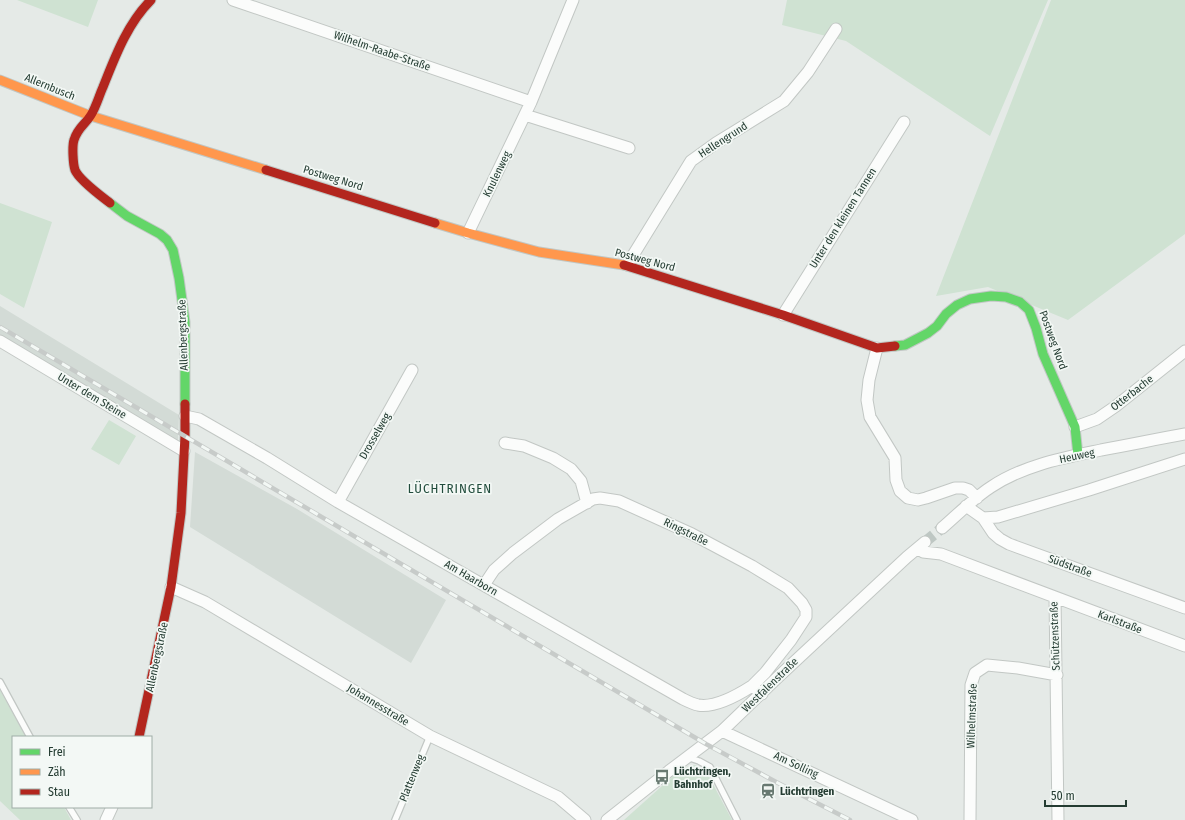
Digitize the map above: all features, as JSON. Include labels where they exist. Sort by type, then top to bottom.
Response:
[{"type":"street","name":"Allenbergstraße","points":[[139,736],[171,587],[181,513],[185,416],[185,322],[179,278],[173,250],[167,240],[160,234],[146,228],[127,216],[82,179],[75,170],[73,142],[79,128],[91,116],[126,33],[142,9],[151,0]]},
{"type":"street","name":"Wilhelm-Raabe-Straße","points":[[233,0],[531,102]]},
{"type":"street","name":"Knulenweg","points":[[468,233],[531,102],[573,0]]},
{"type":"street","name":"Hellengrund","points":[[627,266],[691,161],[716,143],[784,102],[808,72],[836,29]]},
{"type":"street","name":"Allernbusch","points":[[0,80],[91,116]]},
{"type":"street","points":[[525,115],[629,148]]},
{"type":"street","name":"Postweg Nord","points":[[91,116],[468,233],[539,252],[627,266],[783,315],[877,348],[905,345],[914,341],[938,326],[946,314],[957,305],[970,300],[991,296],[1006,297],[1020,302],[1029,310],[1036,328],[1043,354],[1075,428],[1078,455]]},
{"type":"street","name":"Unter den kleinen Tannen","points":[[783,315],[904,122]]},
{"type":"street","name":"Unter dem Steine","points":[[0,341],[184,451]]},
{"type":"street","points":[[877,348],[869,380],[867,400],[870,417],[895,458],[896,480],[900,491],[908,498],[918,500],[954,488],[963,488],[969,490],[977,498],[942,528]]},
{"type":"street","name":"Otterbache","points":[[1075,428],[1097,418],[1116,406],[1185,351]]},
{"type":"street","name":"Drosselweg","points":[[338,502],[412,370]]},
{"type":"street","name":"Am Haarborn","points":[[185,416],[199,419],[267,458],[338,502],[683,699],[697,705],[720,702],[752,686]]},
{"type":"street","name":"Heuweg","points":[[977,498],[991,487],[1037,465],[1078,455],[1185,434]]},
{"type":"street","points":[[505,443],[524,446],[553,458],[571,469],[581,481],[587,503]]},
{"type":"street","points":[[983,518],[998,517],[1185,459]]},
{"type":"street","name":"Ringstraße","points":[[484,585],[494,570],[513,553],[558,519],[593,499],[600,498],[619,501],[692,534],[752,566],[788,588],[802,603],[806,610],[806,617],[791,640],[765,673],[752,686]]},
{"type":"street","name":"Südstraße","points":[[966,506],[983,518],[993,533],[1009,544],[1185,608]]},
{"type":"street","name":"Schützenstraße","points":[[921,545],[923,552],[941,554],[1055,597],[1058,820]]},
{"type":"street","name":"Westfalenstraße","points":[[607,820],[722,731],[762,694],[776,678],[921,545]]},
{"type":"street","name":"Johannesstraße","points":[[171,587],[205,602],[430,736],[558,797],[585,820]]},
{"type":"street","name":"Karlstraße","points":[[1055,597],[1185,646]]},
{"type":"street","name":"Wilhelmstraße","points":[[970,820],[970,685],[975,673],[987,665],[1018,668],[1057,675]]},
{"type":"street","points":[[752,686],[762,694]]},
{"type":"street","name":"Am Solling","points":[[722,731],[912,820]]},
{"type":"street","points":[[106,820],[112,808]]},
{"type":"lane","points":[[0,682],[29,736]]},
{"type":"lane","name":"Plattenweg","points":[[395,820],[430,736]]},
{"type":"lane","points":[[687,757],[710,767],[737,820]]},
{"type":"lane","points":[[70,808],[76,820]]},
{"type":"shaded area","points":[[0,306],[179,415],[178,441],[0,335]]},
{"type":"shaded area","points":[[195,452],[297,509],[446,600],[411,663],[190,527]]},
{"type":"green space","points":[[17,0],[98,0],[88,27]]},
{"type":"green space","points":[[787,0],[1048,0],[990,136],[846,41],[782,25]]},
{"type":"green space","points":[[1051,0],[1185,0],[1185,234],[1068,320],[988,287],[936,296]]},
{"type":"green space","points":[[0,203],[52,222],[24,308],[0,294]]},
{"type":"green space","points":[[109,420],[136,436],[119,465],[91,449]]},
{"type":"green space","points":[[0,690],[25,736],[12,736],[12,808],[65,808],[71,820],[20,820],[0,801]]},
{"type":"green space","points":[[695,765],[706,771],[732,820],[624,820],[682,768]]},
{"type":"tunnel","points":[[925,542],[942,528]]},
{"type":"railway","points":[[0,327],[706,744],[850,820]]},
{"type":"traffic: fast","points":[[110,203],[127,216],[160,234],[167,240],[173,250],[179,278],[185,322],[185,404]]},
{"type":"traffic: fast","points":[[895,346],[905,345],[928,333],[937,326],[946,314],[957,305],[970,299],[991,296],[1006,297],[1020,302],[1029,310],[1036,328],[1043,354],[1075,427],[1078,455]]},
{"type":"traffic: slow","points":[[0,80],[91,116],[266,170]]},
{"type":"traffic: slow","points":[[435,223],[539,252],[624,265]]},
{"type":"traffic: jam","points":[[110,203],[91,188],[77,174],[74,164],[73,143],[78,132],[93,112],[122,41],[135,20],[151,0]]},
{"type":"traffic: jam","points":[[266,170],[435,223]]},
{"type":"traffic: jam","points":[[624,265],[783,315],[877,348],[895,346]]},
{"type":"traffic: jam","points":[[139,736],[171,587],[181,513],[185,404]]},
{"type":"place","name":"Lüchtringen, Bahnhof","points":[[662,777]]},
{"type":"place","name":"Lüchtringen","points":[[768,791]]},
{"type":"district","name":"LÜCHTRINGEN","points":[[450,488]]}]
